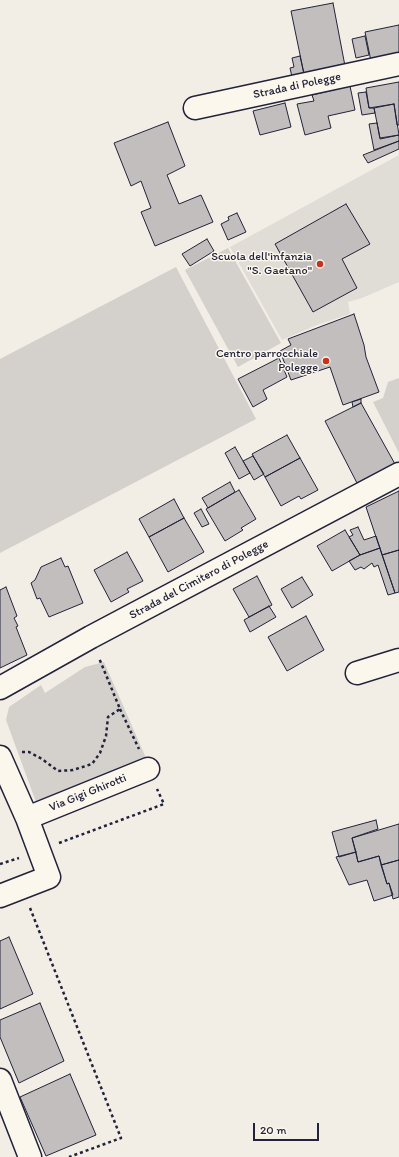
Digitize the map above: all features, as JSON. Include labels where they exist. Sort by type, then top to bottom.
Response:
[{"type":"street","name":"Strada di Polegge","points":[[195,108],[399,64]]},
{"type":"street","name":"Strada del Cimitero di Polegge","points":[[0,688],[91,637],[399,474]]},
{"type":"street","points":[[357,673],[399,660]]},
{"type":"street","points":[[0,758],[27,818],[49,877],[0,896]]},
{"type":"street","name":"Via Gigi Ghirotti","points":[[27,818],[148,769]]},
{"type":"street","points":[[0,1080],[30,1157]]},
{"type":"path","points":[[91,637],[120,709],[148,769]]},
{"type":"path","points":[[0,758],[18,752],[29,752],[42,759],[58,771],[73,770],[92,764],[100,753],[106,736],[108,717],[120,709]]},
{"type":"path","points":[[0,864],[164,804]]},
{"type":"path","points":[[22,887],[121,1138],[69,1157]]},
{"type":"shaded area","name":"Scuola dell'infanzia \"S. Gaetano\"","points":[[399,155],[399,282],[362,298],[348,302],[350,314],[317,325],[282,340],[230,247]]},
{"type":"shaded area","points":[[228,248],[281,343],[238,367],[185,270]]},
{"type":"shaded area","points":[[176,267],[256,419],[0,553],[0,359]]},
{"type":"shaded area","points":[[399,378],[399,453],[373,402],[383,398],[388,382]]},
{"type":"shaded area","points":[[104,662],[146,758],[36,802],[6,720],[9,707],[41,685],[45,693],[85,667]]},
{"type":"building","points":[[333,3],[345,66],[304,74],[291,11]]},
{"type":"building","points":[[399,25],[399,61],[372,66],[365,32]]},
{"type":"building","points":[[365,36],[369,55],[356,58],[352,39]]},
{"type":"building","points":[[300,56],[304,74],[292,77],[290,68],[294,67],[292,58]]},
{"type":"building","points":[[399,82],[399,125],[397,125],[394,104],[369,108],[366,88]]},
{"type":"building","points":[[350,86],[355,110],[328,116],[331,128],[305,135],[297,104],[314,101],[312,95]]},
{"type":"building","points":[[366,92],[369,108],[374,108],[375,113],[362,115],[358,93]]},
{"type":"building","points":[[285,103],[291,127],[260,135],[253,111]]},
{"type":"building","points":[[394,104],[399,135],[380,138],[374,108]]},
{"type":"building","points":[[168,122],[185,166],[167,175],[179,204],[201,195],[213,222],[155,246],[141,212],[151,208],[141,181],[131,186],[114,143]]},
{"type":"building","points":[[377,123],[380,139],[399,135],[399,141],[374,150],[369,124]]},
{"type":"building","points":[[399,141],[399,149],[368,163],[363,155]]},
{"type":"building","points":[[346,204],[370,244],[342,259],[357,288],[313,312],[275,244]]},
{"type":"building","points":[[237,213],[246,232],[228,240],[221,224],[229,220],[228,217]]},
{"type":"building","points":[[207,239],[214,251],[190,266],[182,254]]},
{"type":"building","name":"Centro parrocchiale Polegge","points":[[354,314],[364,345],[366,357],[379,392],[343,405],[330,367],[291,380],[280,351],[291,345],[288,339]]},
{"type":"building","points":[[279,358],[287,377],[263,390],[267,399],[253,407],[238,379]]},
{"type":"building","points":[[361,399],[361,403],[353,407],[352,402]]},
{"type":"building","points":[[361,403],[395,464],[357,483],[325,421]]},
{"type":"building","points":[[287,435],[300,458],[265,477],[252,454]]},
{"type":"building","points":[[235,447],[250,473],[239,479],[225,453]]},
{"type":"building","points":[[253,456],[264,474],[254,480],[243,461]]},
{"type":"building","points":[[300,458],[318,490],[301,499],[299,496],[281,506],[265,477]]},
{"type":"building","points":[[230,482],[235,492],[208,508],[202,498]]},
{"type":"building","points":[[239,490],[256,519],[241,528],[243,530],[225,541],[206,509]]},
{"type":"building","points":[[399,491],[399,550],[382,555],[366,507]]},
{"type":"building","points":[[174,499],[184,518],[149,537],[139,519]]},
{"type":"building","points":[[201,509],[209,524],[202,527],[194,513]]},
{"type":"building","points":[[184,518],[204,552],[168,572],[149,537]]},
{"type":"building","points":[[358,527],[364,540],[376,536],[380,548],[360,555],[349,537],[353,535],[350,530]]},
{"type":"building","points":[[345,530],[360,555],[332,571],[317,546]]},
{"type":"building","points":[[380,548],[395,593],[388,595],[378,565],[374,567],[372,563],[364,569],[361,567],[355,570],[349,561],[360,555]]},
{"type":"building","points":[[399,550],[399,592],[395,593],[382,555]]},
{"type":"building","points":[[127,552],[143,581],[127,589],[129,592],[111,602],[94,570]]},
{"type":"building","points":[[61,558],[65,567],[68,566],[83,603],[49,617],[40,598],[37,599],[31,583],[35,580],[41,567]]},
{"type":"building","points":[[257,576],[272,605],[249,617],[233,589]]},
{"type":"building","points":[[302,577],[313,595],[292,608],[281,589]]},
{"type":"building","points":[[6,587],[17,616],[14,618],[18,626],[16,627],[27,655],[0,668],[0,590]]},
{"type":"building","points":[[269,606],[276,617],[250,632],[244,620]]},
{"type":"building","points":[[306,616],[324,650],[287,671],[268,637]]},
{"type":"building","points":[[376,820],[378,829],[352,838],[356,852],[339,857],[332,832]]},
{"type":"building","points":[[399,824],[399,860],[381,865],[379,856],[358,862],[352,838]]},
{"type":"building","points":[[356,852],[358,862],[379,856],[387,884],[389,883],[393,895],[374,901],[367,880],[349,885],[336,857]]},
{"type":"building","points":[[399,860],[399,897],[393,899],[389,883],[387,884],[381,865]]},
{"type":"building","points":[[9,937],[33,994],[0,1009],[0,941]]},
{"type":"building","points":[[40,1003],[64,1061],[19,1083],[0,1037],[0,1020]]},
{"type":"building","points":[[70,1074],[96,1135],[46,1156],[20,1097]]},
{"type":"place","name":"Scuola dell'infanzia \"S. Gaetano\"","points":[[320,264]]},
{"type":"place","name":"Centro parrocchiale Polegge","points":[[326,361]]}]
